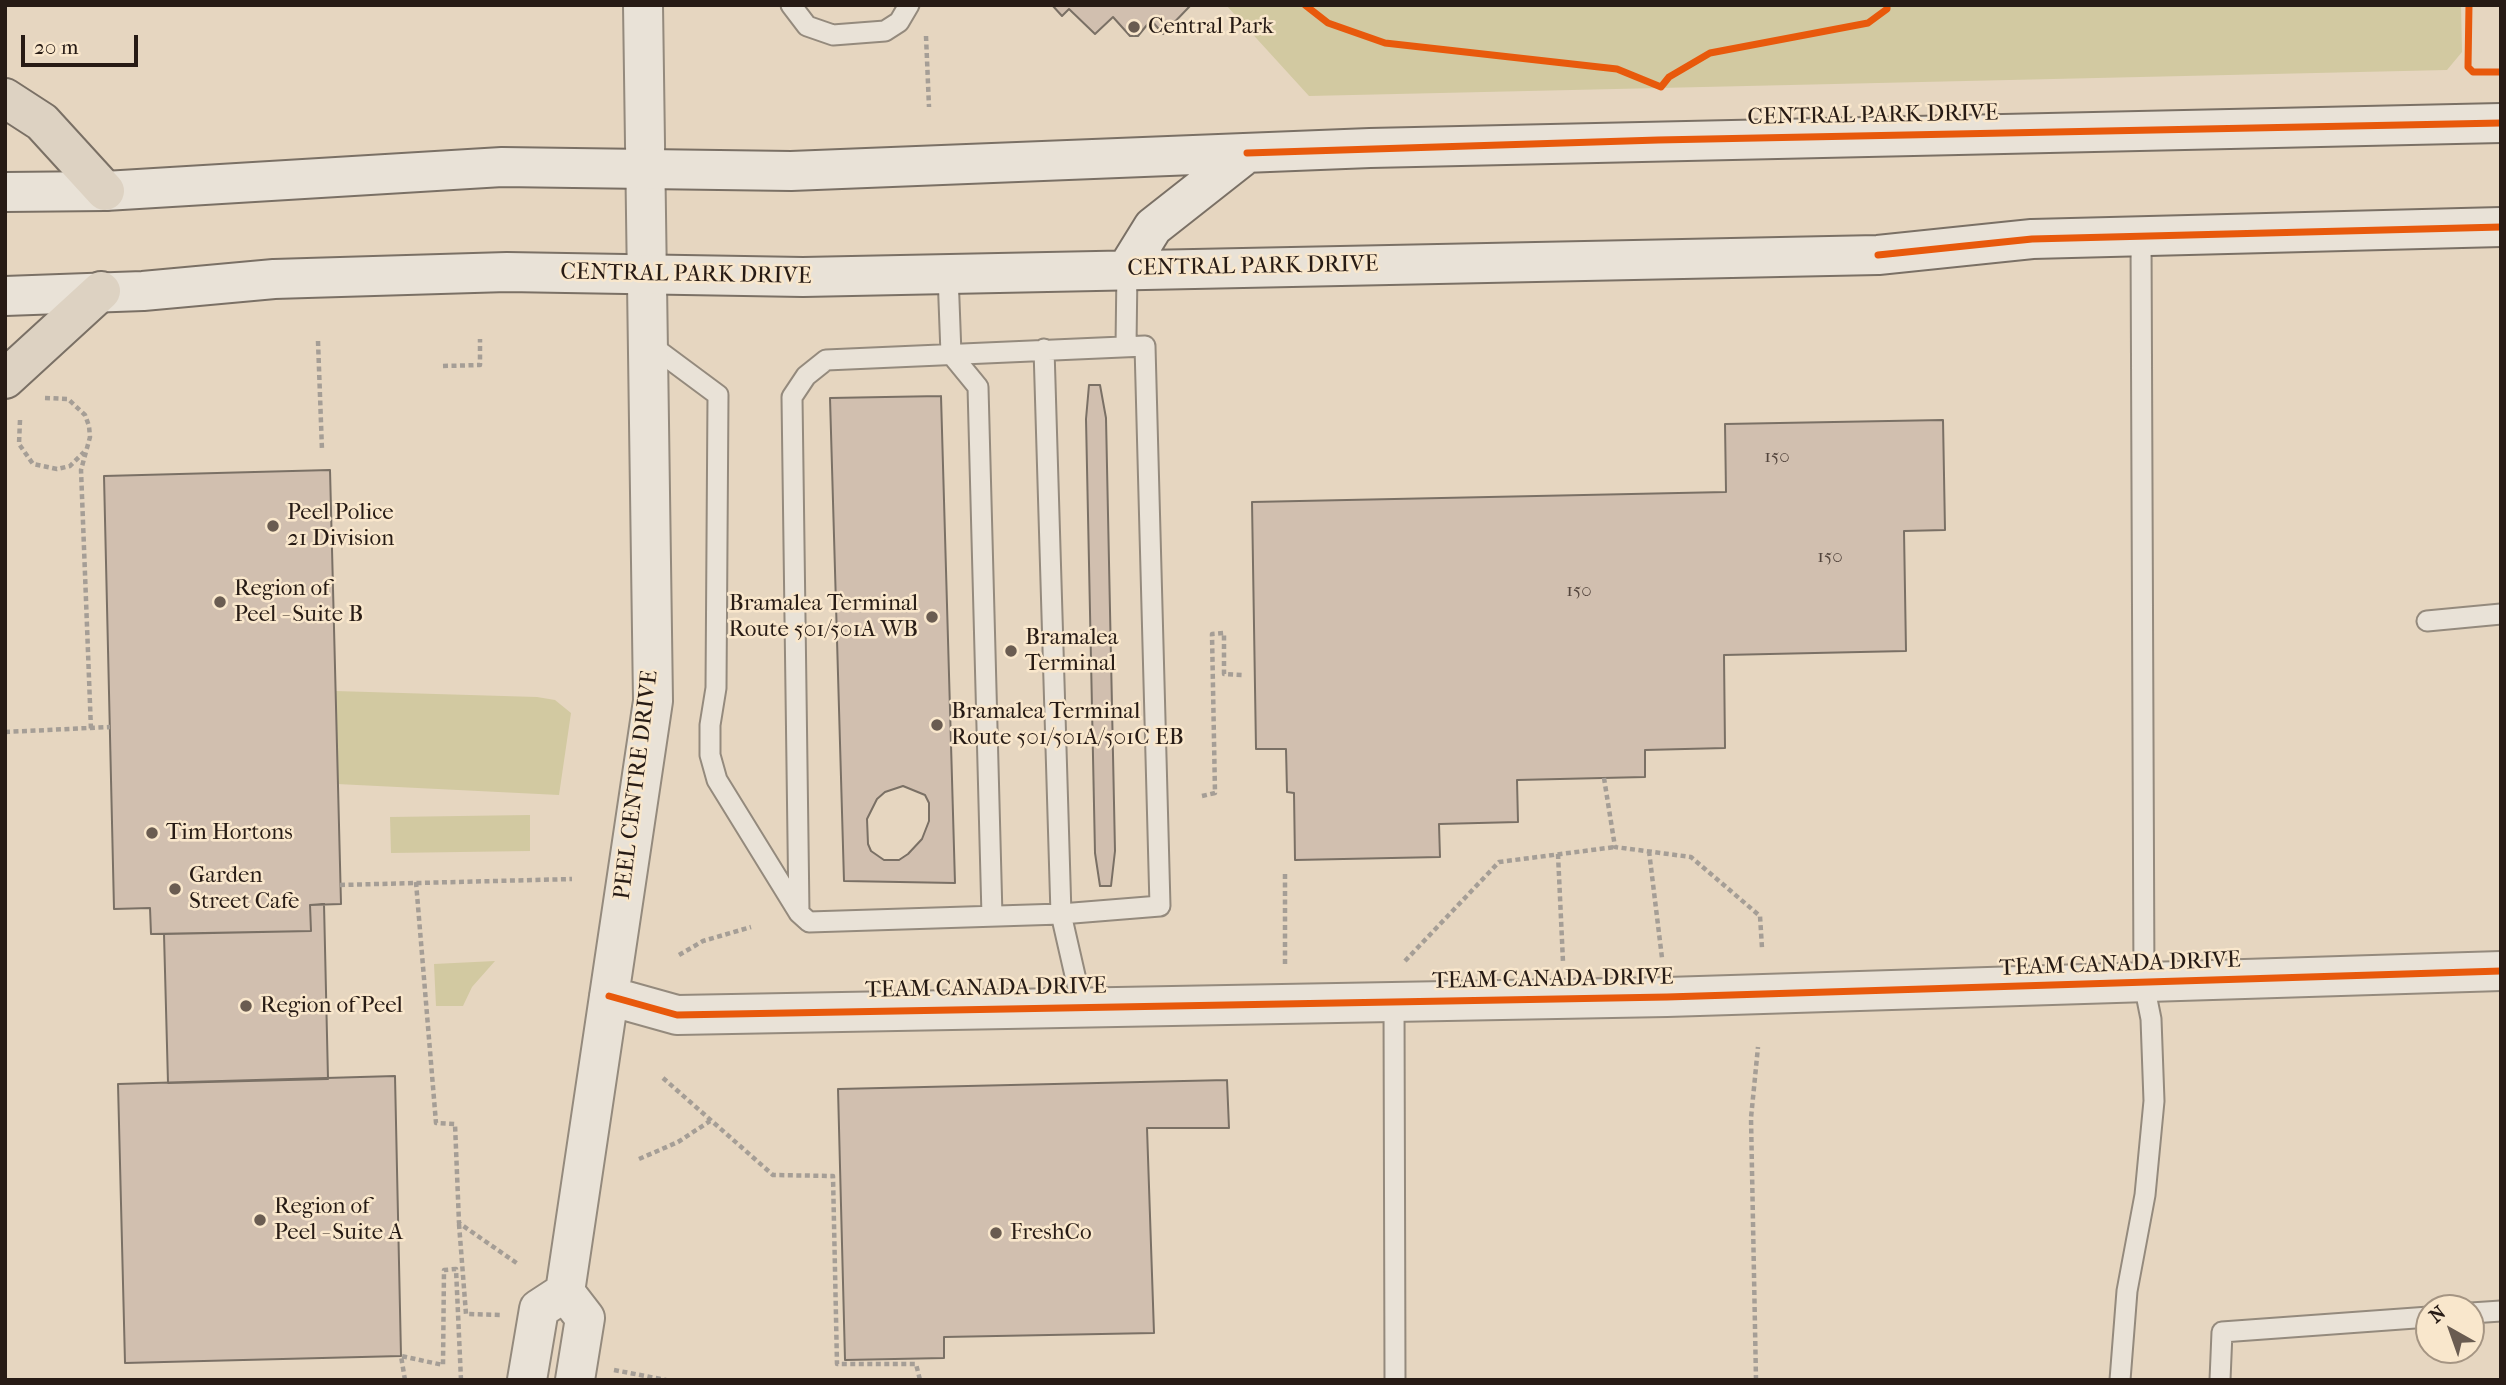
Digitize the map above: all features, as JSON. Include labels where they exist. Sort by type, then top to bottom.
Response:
[{"type":"main road","points":[[5,98],[42,122],[105,191]]},
{"type":"main road","points":[[5,379],[101,291]]},
{"type":"street","name":"PEEL CENTRE DRIVE","points":[[565,1292],[653,701],[643,5]]},
{"type":"street","name":"CENTRAL PARK DRIVE","points":[[5,192],[105,191],[502,167],[791,171],[1672,140],[2501,122]]},
{"type":"street","points":[[1127,269],[1153,227],[1247,153]]},
{"type":"street","name":"CENTRAL PARK DRIVE","points":[[5,296],[372,276],[507,272],[948,274],[1878,255],[2032,239],[2501,227]]},
{"type":"street","name":"TEAM CANADA DRIVE","points":[[609,996],[677,1015],[1667,997],[2501,971]]},
{"type":"street","points":[[527,1380],[539,1310],[565,1292],[585,1318],[589,1374]]},
{"type":"lane","points":[[791,5],[807,26],[833,35],[885,31],[899,22],[909,5]]},
{"type":"lane","points":[[2120,1380],[2127,1292],[2145,1195],[2154,1101],[2151,1019],[2144,984],[2141,236]]},
{"type":"lane","points":[[1126,346],[1127,269]]},
{"type":"lane","points":[[948,274],[951,354],[978,387],[992,916]]},
{"type":"lane","points":[[648,343],[718,395],[716,688],[710,725],[710,755],[717,779],[799,913],[809,922],[1061,914],[1160,906],[1145,346],[1044,348],[826,360],[806,376],[792,397],[799,913]]},
{"type":"lane","points":[[1044,348],[1061,914],[1082,1006]]},
{"type":"lane","points":[[2427,621],[2501,614]]},
{"type":"lane","points":[[1380,1002],[1395,1380]]},
{"type":"lane","points":[[2220,1380],[2222,1332],[2415,1318]]},
{"type":"path","points":[[1328,23],[1385,43],[1617,69],[1661,87],[1669,77],[1710,53],[1868,23],[1887,7]]},
{"type":"path","points":[[925,24],[929,107]]},
{"type":"path","points":[[443,366],[480,365],[480,339]]},
{"type":"path","points":[[318,341],[321,450]]},
{"type":"path","points":[[45,398],[68,400],[85,415],[89,426],[82,470],[91,730]]},
{"type":"path","points":[[20,420],[19,444],[33,464],[57,470],[70,466],[87,448]]},
{"type":"path","points":[[1202,796],[1215,793],[1212,634],[1224,633],[1224,674],[1243,675]]},
{"type":"path","points":[[5,732],[110,727]]},
{"type":"path","points":[[1604,778],[1615,847]]},
{"type":"path","points":[[1380,1002],[1499,862],[1615,847],[1691,857],[1760,915],[1762,947]]},
{"type":"path","points":[[1649,851],[1667,997]]},
{"type":"path","points":[[1558,854],[1565,999]]},
{"type":"path","points":[[1285,874],[1285,1004]]},
{"type":"path","points":[[340,885],[572,879]]},
{"type":"path","points":[[416,882],[436,1124],[455,1124],[466,1314],[509,1315]]},
{"type":"path","points":[[679,955],[703,941],[751,927]]},
{"type":"path","points":[[1756,1380],[1751,1118],[1758,1047]]},
{"type":"path","points":[[663,1077],[773,1175],[833,1175],[837,1364],[916,1364],[920,1380]]},
{"type":"path","points":[[639,1159],[678,1142],[710,1121]]},
{"type":"path","points":[[459,1223],[518,1264]]},
{"type":"path","points":[[405,1380],[401,1356],[443,1365],[444,1270],[456,1269],[461,1380]]},
{"type":"path","points":[[589,1374],[666,1380]]},
{"type":"shaded area","points":[[1226,5],[2461,5],[2462,52],[2447,70],[1309,96]]},
{"type":"shaded area","points":[[335,691],[537,697],[555,700],[571,713],[559,795],[337,784]]},
{"type":"shaded area","points":[[530,815],[530,851],[391,853],[390,817]]},
{"type":"shaded area","points":[[495,961],[472,987],[463,1006],[436,1006],[434,964]]},
{"type":"building","name":"Central Park","points":[[1052,5],[1190,6],[1163,34],[1151,20],[1138,36],[1130,36],[1113,17],[1095,34],[1069,9],[1062,16]]},
{"type":"building","points":[[1089,385],[1100,385],[1106,418],[1115,851],[1111,886],[1100,886],[1095,853],[1086,419]]},
{"type":"building","points":[[941,396],[955,883],[844,881],[830,398]],"holes":[[[903,786],[925,795],[929,803],[929,821],[922,839],[908,854],[899,860],[884,860],[871,851],[868,844],[867,819],[877,799],[885,792]]]},
{"type":"building","points":[[1943,420],[1945,530],[1904,531],[1906,651],[1724,655],[1725,748],[1645,750],[1645,777],[1517,780],[1518,822],[1439,824],[1440,857],[1295,860],[1294,793],[1287,792],[1286,749],[1256,749],[1252,502],[1726,492],[1725,424]]},
{"type":"building","name":"Region of Peel - Suite B","points":[[330,470],[341,904],[310,905],[311,931],[151,934],[150,908],[114,909],[104,476]]},
{"type":"building","name":"Region of Peel","points":[[324,904],[328,1079],[168,1083],[164,934],[311,931],[310,905]]},
{"type":"building","name":"Region of Peel - Suite A","points":[[395,1076],[401,1356],[125,1363],[118,1084]]},
{"type":"building","name":"FreshCo","points":[[1227,1080],[1229,1128],[1147,1128],[1154,1333],[944,1337],[944,1358],[845,1360],[838,1089]]},
{"type":"cycle path","points":[[1305,5],[1328,23],[1385,43],[1617,69],[1661,87],[1669,77],[1710,53],[1868,23],[1887,9],[1887,5]]},
{"type":"cycle path","points":[[2469,5],[2468,67],[2473,72],[2501,72]]},
{"type":"cycle path","points":[[1247,153],[1658,140],[2501,123]]},
{"type":"cycle path","points":[[1878,255],[2032,239],[2501,227]]},
{"type":"cycle path","points":[[609,996],[677,1015],[1667,997],[2501,971]]},
{"type":"place","name":"Central Park","points":[[1134,27]]},
{"type":"place","name":"Peel Police 21 Division","points":[[273,526]]},
{"type":"place","name":"Region of Peel - Suite B","points":[[220,602]]},
{"type":"place","name":"Bramalea Terminal Route 501/501A WB","points":[[932,617]]},
{"type":"place","name":"Bramalea Terminal","points":[[1011,651]]},
{"type":"place","name":"Bramalea Terminal Route 501/501A/501C EB","points":[[937,725]]},
{"type":"place","name":"Tim Hortons","points":[[152,833]]},
{"type":"place","name":"Garden Street Cafe","points":[[175,889]]},
{"type":"place","name":"Region of Peel","points":[[246,1006]]},
{"type":"place","name":"Region of Peel - Suite A","points":[[260,1220]]},
{"type":"place","name":"FreshCo","points":[[996,1233]]}]
